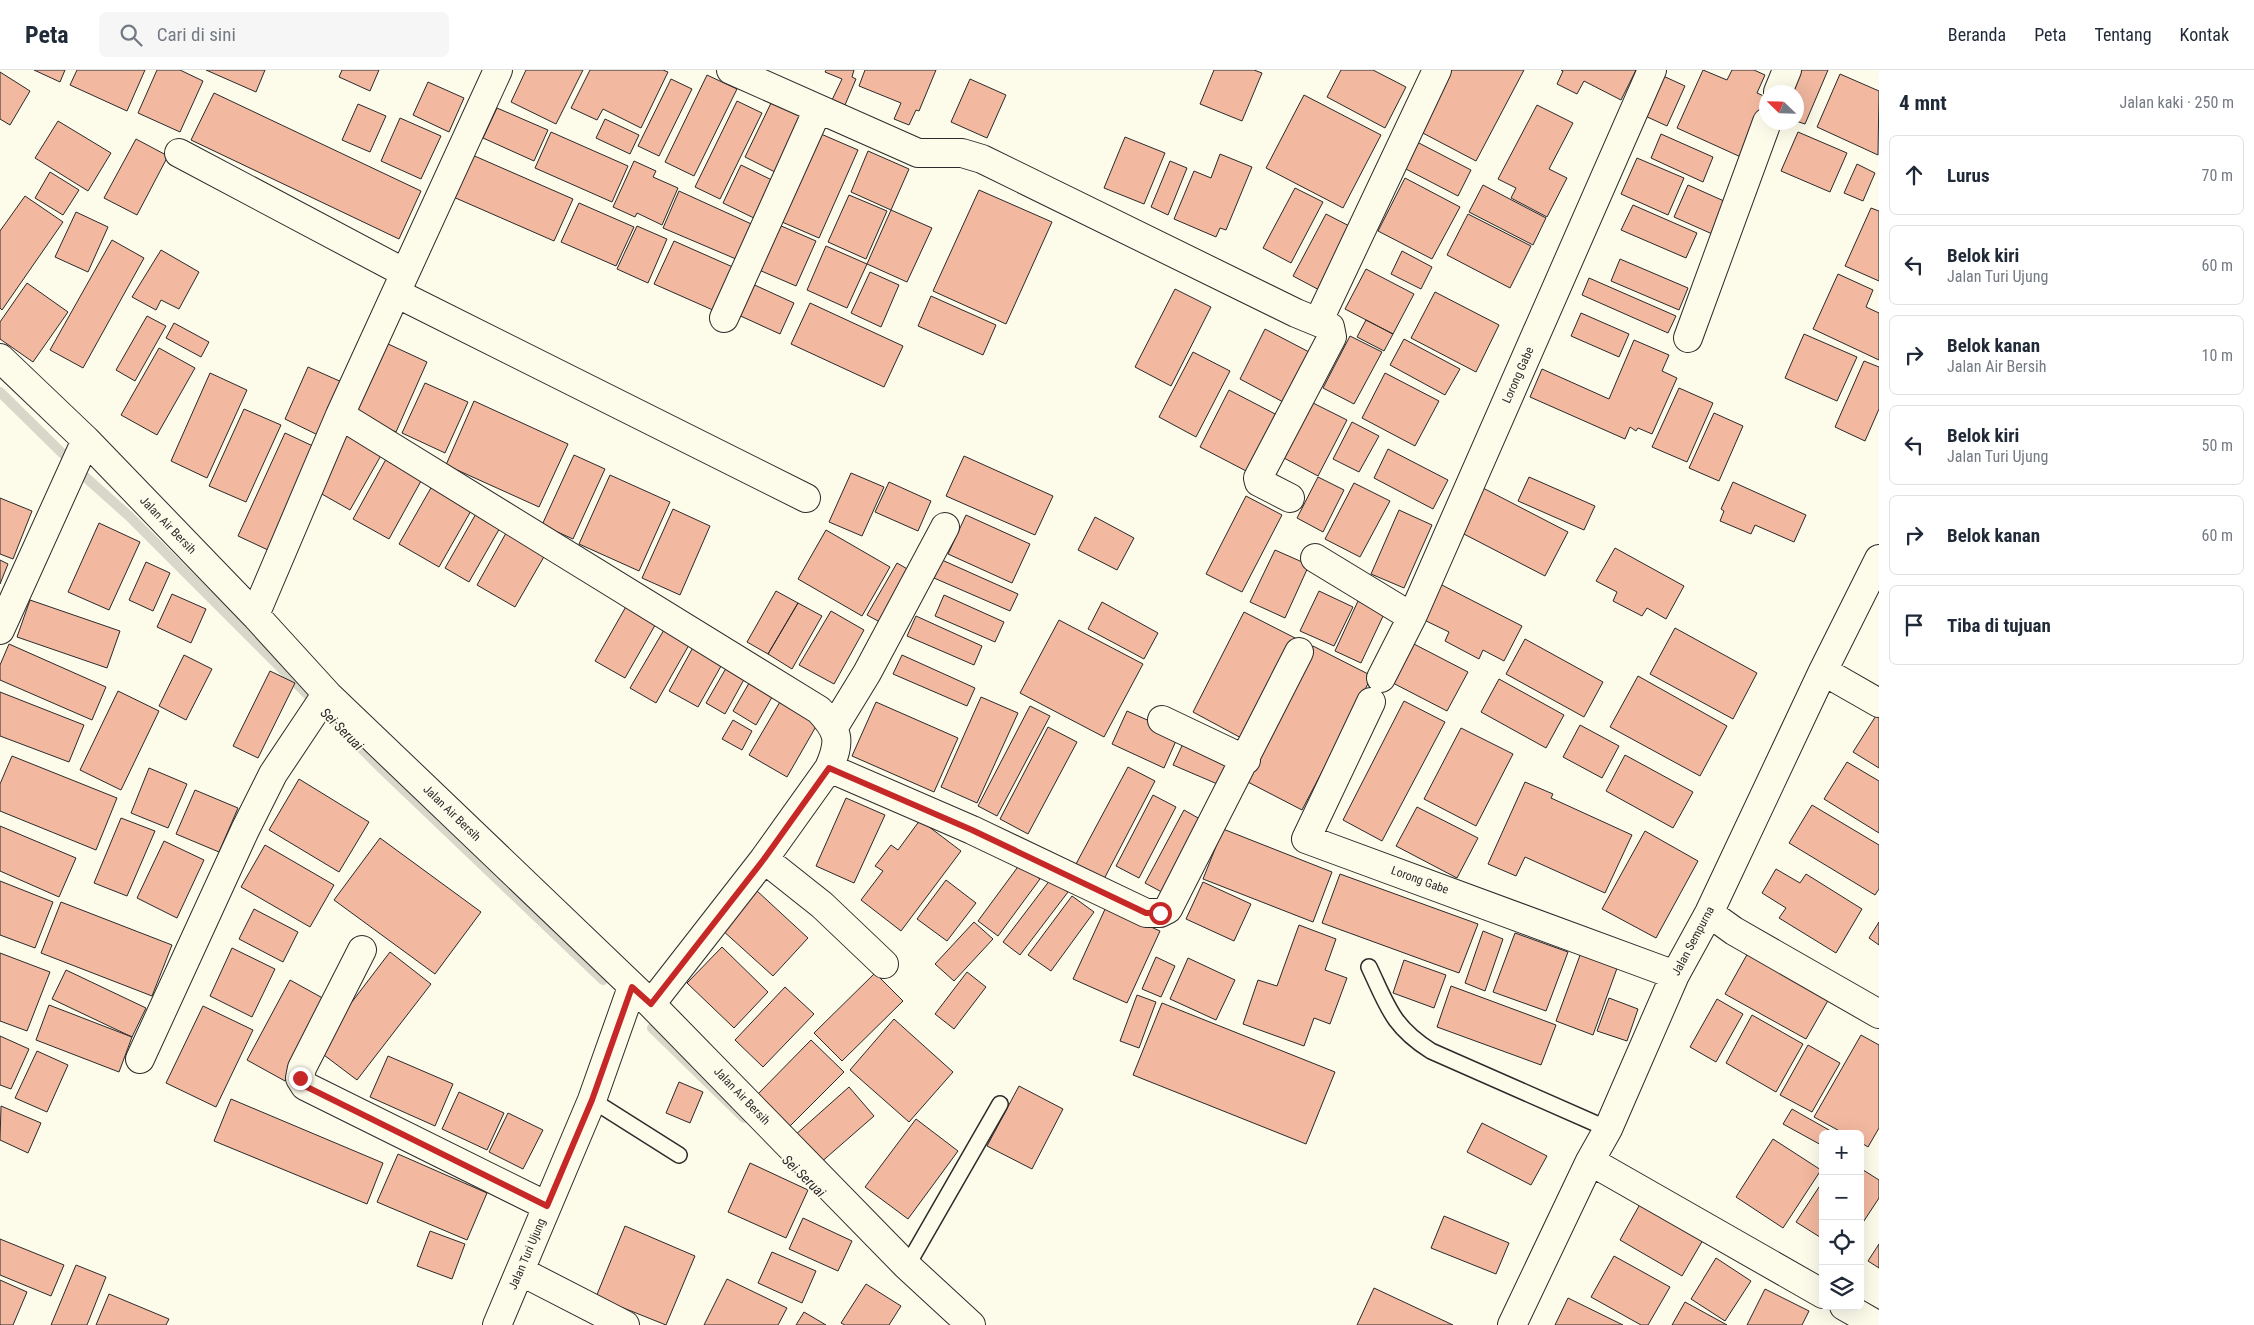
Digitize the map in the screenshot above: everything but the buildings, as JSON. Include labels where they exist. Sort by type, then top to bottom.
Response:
[{"type":"street","points":[[256,615],[340,414],[498,70]]},
{"type":"street","points":[[731,70],[918,153],[962,153],[976,156],[1330,327],[1332,337],[1258,478],[1259,482],[1290,498]]},
{"type":"street","points":[[1318,322],[1437,70]]},
{"type":"street","name":"Lorong Gabe","points":[[1652,70],[1412,617],[1306,839],[1675,975]]},
{"type":"street","points":[[1781,85],[1787,70]]},
{"type":"street","points":[[724,318],[818,109]]},
{"type":"street","points":[[1688,338],[1764,130]]},
{"type":"street","points":[[179,153],[400,283],[806,498]]},
{"type":"street","name":"Jalan Air Bersih","points":[[0,358],[86,440],[256,615],[321,703],[642,996],[907,1266],[971,1325]]},
{"type":"street","points":[[340,414],[819,710],[834,727],[836,741],[831,762],[1146,913],[1160,913],[1168,909],[1246,760],[1299,652]]},
{"type":"street","points":[[0,630],[86,440]]},
{"type":"street","points":[[834,727],[867,673],[945,528]]},
{"type":"street","points":[[1315,558],[1412,617]]},
{"type":"street","name":"Jalan Sempurna","points":[[1512,1325],[1590,1161],[1608,1129],[1675,975],[1709,913],[1823,671],[1879,559]]},
{"type":"street","points":[[1823,671],[1879,703]]},
{"type":"street","points":[[140,1059],[194,936],[273,774],[321,703]]},
{"type":"street","points":[[1162,720],[1246,760]]},
{"type":"street","name":"Jalan Turi Ujung","points":[[498,1325],[592,1100],[642,996],[764,859],[831,762]]},
{"type":"street","points":[[764,859],[822,905],[884,964]]},
{"type":"street","points":[[1709,913],[1734,931],[1879,1014]]},
{"type":"street","points":[[362,950],[302,1068],[300,1078],[305,1086],[547,1206]]},
{"type":"street","points":[[1590,1161],[1819,1292]]},
{"type":"street","points":[[520,1272],[625,1325]]},
{"type":"street","points":[[1851,1310],[1877,1325]]},
{"type":"lane","points":[[1369,967],[1392,1017],[1410,1037],[1431,1051],[1608,1129]]},
{"type":"lane","points":[[592,1100],[679,1155]]},
{"type":"lane","points":[[907,1266],[1000,1104]]},
{"type":"waterway","name":"Sei Seruai","points":[[0,392],[63,454]]},
{"type":"waterway","name":"Sei Seruai","points":[[83,475],[129,516],[384,771],[603,980]]},
{"type":"waterway","name":"Sei Seruai","points":[[652,1028],[744,1118]]},
{"type":"route","points":[[300,1078],[305,1086],[547,1206],[592,1100],[632,987],[651,1004],[764,859],[829,768],[972,830],[1118,901],[1146,913],[1160,913]]}]
